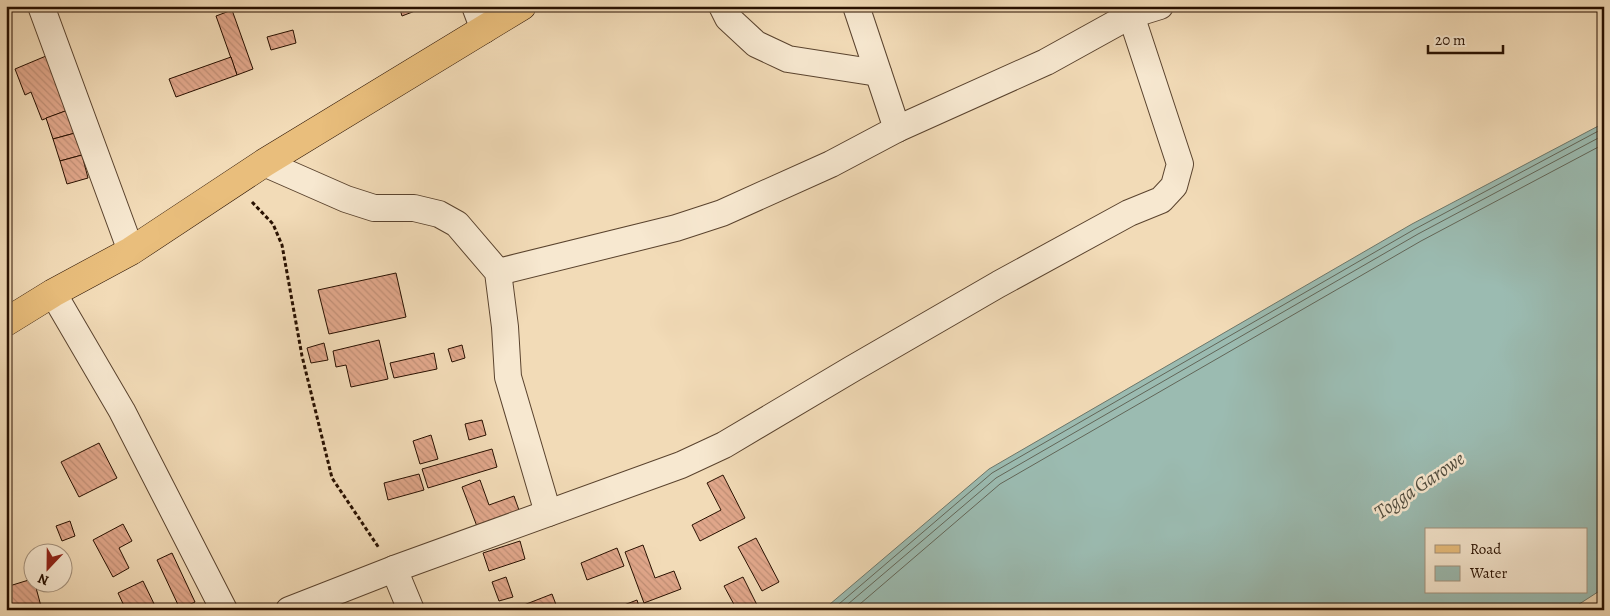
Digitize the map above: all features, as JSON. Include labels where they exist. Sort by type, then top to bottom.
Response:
[{"type":"main road","points":[[6,322],[53,293],[131,251],[235,184],[479,18],[522,6]]},
{"type":"street","points":[[41,6],[131,251]]},
{"type":"street","points":[[722,6],[728,18],[756,44],[788,59],[878,73]]},
{"type":"street","points":[[856,6],[897,129]]},
{"type":"street","points":[[498,272],[676,228],[722,213],[831,164],[897,129],[1046,62],[1131,16],[1160,6]]},
{"type":"street","points":[[289,610],[394,569],[681,466],[724,445],[999,284],[1129,213],[1161,200],[1174,186],[1180,164],[1131,16]]},
{"type":"street","points":[[264,163],[346,199],[374,208],[414,208],[440,214],[457,224],[498,272],[505,327],[508,377],[548,513]]},
{"type":"street","points":[[53,293],[122,411],[224,610]]},
{"type":"street","points":[[394,569],[411,610]]},
{"type":"path","points":[[235,184],[273,224],[282,245],[302,356],[332,478],[394,569]]},
{"type":"water","name":"Togga Garowe","points":[[1604,123],[1604,588],[1570,610],[823,610],[989,469],[1412,224]]},
{"type":"building","points":[[399,6],[428,6],[402,16]]},
{"type":"building","points":[[232,10],[253,69],[237,75],[216,16]]},
{"type":"building","points":[[293,30],[296,43],[271,50],[267,37]]},
{"type":"building","points":[[46,56],[68,110],[42,120],[31,92],[25,95],[15,69]]},
{"type":"building","points":[[231,57],[237,75],[176,97],[169,79]]},
{"type":"building","points":[[68,110],[75,133],[53,139],[46,118]]},
{"type":"building","points":[[75,133],[82,155],[60,161],[53,139]]},
{"type":"building","points":[[82,155],[88,178],[67,184],[60,161]]},
{"type":"building","points":[[396,273],[406,317],[329,334],[318,290]]},
{"type":"building","points":[[379,340],[388,379],[351,387],[346,365],[336,367],[333,351]]},
{"type":"building","points":[[324,343],[328,360],[311,363],[307,348]]},
{"type":"building","points":[[462,345],[465,358],[452,362],[448,349]]},
{"type":"building","points":[[434,353],[437,369],[394,378],[390,363]]},
{"type":"building","points":[[482,420],[486,435],[469,440],[465,424]]},
{"type":"building","points":[[431,435],[438,459],[420,464],[413,441]]},
{"type":"building","points":[[99,443],[117,478],[79,497],[61,462]]},
{"type":"building","points":[[492,449],[497,467],[428,488],[422,469]]},
{"type":"building","points":[[419,474],[424,490],[388,500],[384,483]]},
{"type":"building","points":[[723,475],[745,518],[700,541],[692,525],[721,510],[707,483]]},
{"type":"building","points":[[480,480],[489,505],[514,496],[520,513],[478,529],[462,487]]},
{"type":"building","points":[[70,521],[75,536],[62,541],[56,526]]},
{"type":"building","points":[[123,524],[132,541],[119,548],[129,568],[113,577],[93,540]]},
{"type":"building","points":[[756,538],[779,582],[762,591],[738,547]]},
{"type":"building","points":[[520,541],[525,559],[489,571],[483,553]]},
{"type":"building","points":[[643,545],[655,578],[674,571],[681,589],[644,603],[625,552]]},
{"type":"building","points":[[617,548],[624,566],[587,580],[581,563]]},
{"type":"building","points":[[172,553],[195,602],[180,609],[157,560]]},
{"type":"building","points":[[506,577],[513,597],[499,601],[492,582]]},
{"type":"building","points":[[743,577],[758,607],[752,610],[737,610],[724,586]]},
{"type":"building","points":[[143,581],[157,610],[126,610],[118,593]]},
{"type":"building","points":[[22,582],[22,594],[38,594],[42,610],[8,610],[6,587]]},
{"type":"building","points":[[552,594],[558,610],[511,610]]},
{"type":"building","points":[[637,600],[640,610],[611,610]]}]
